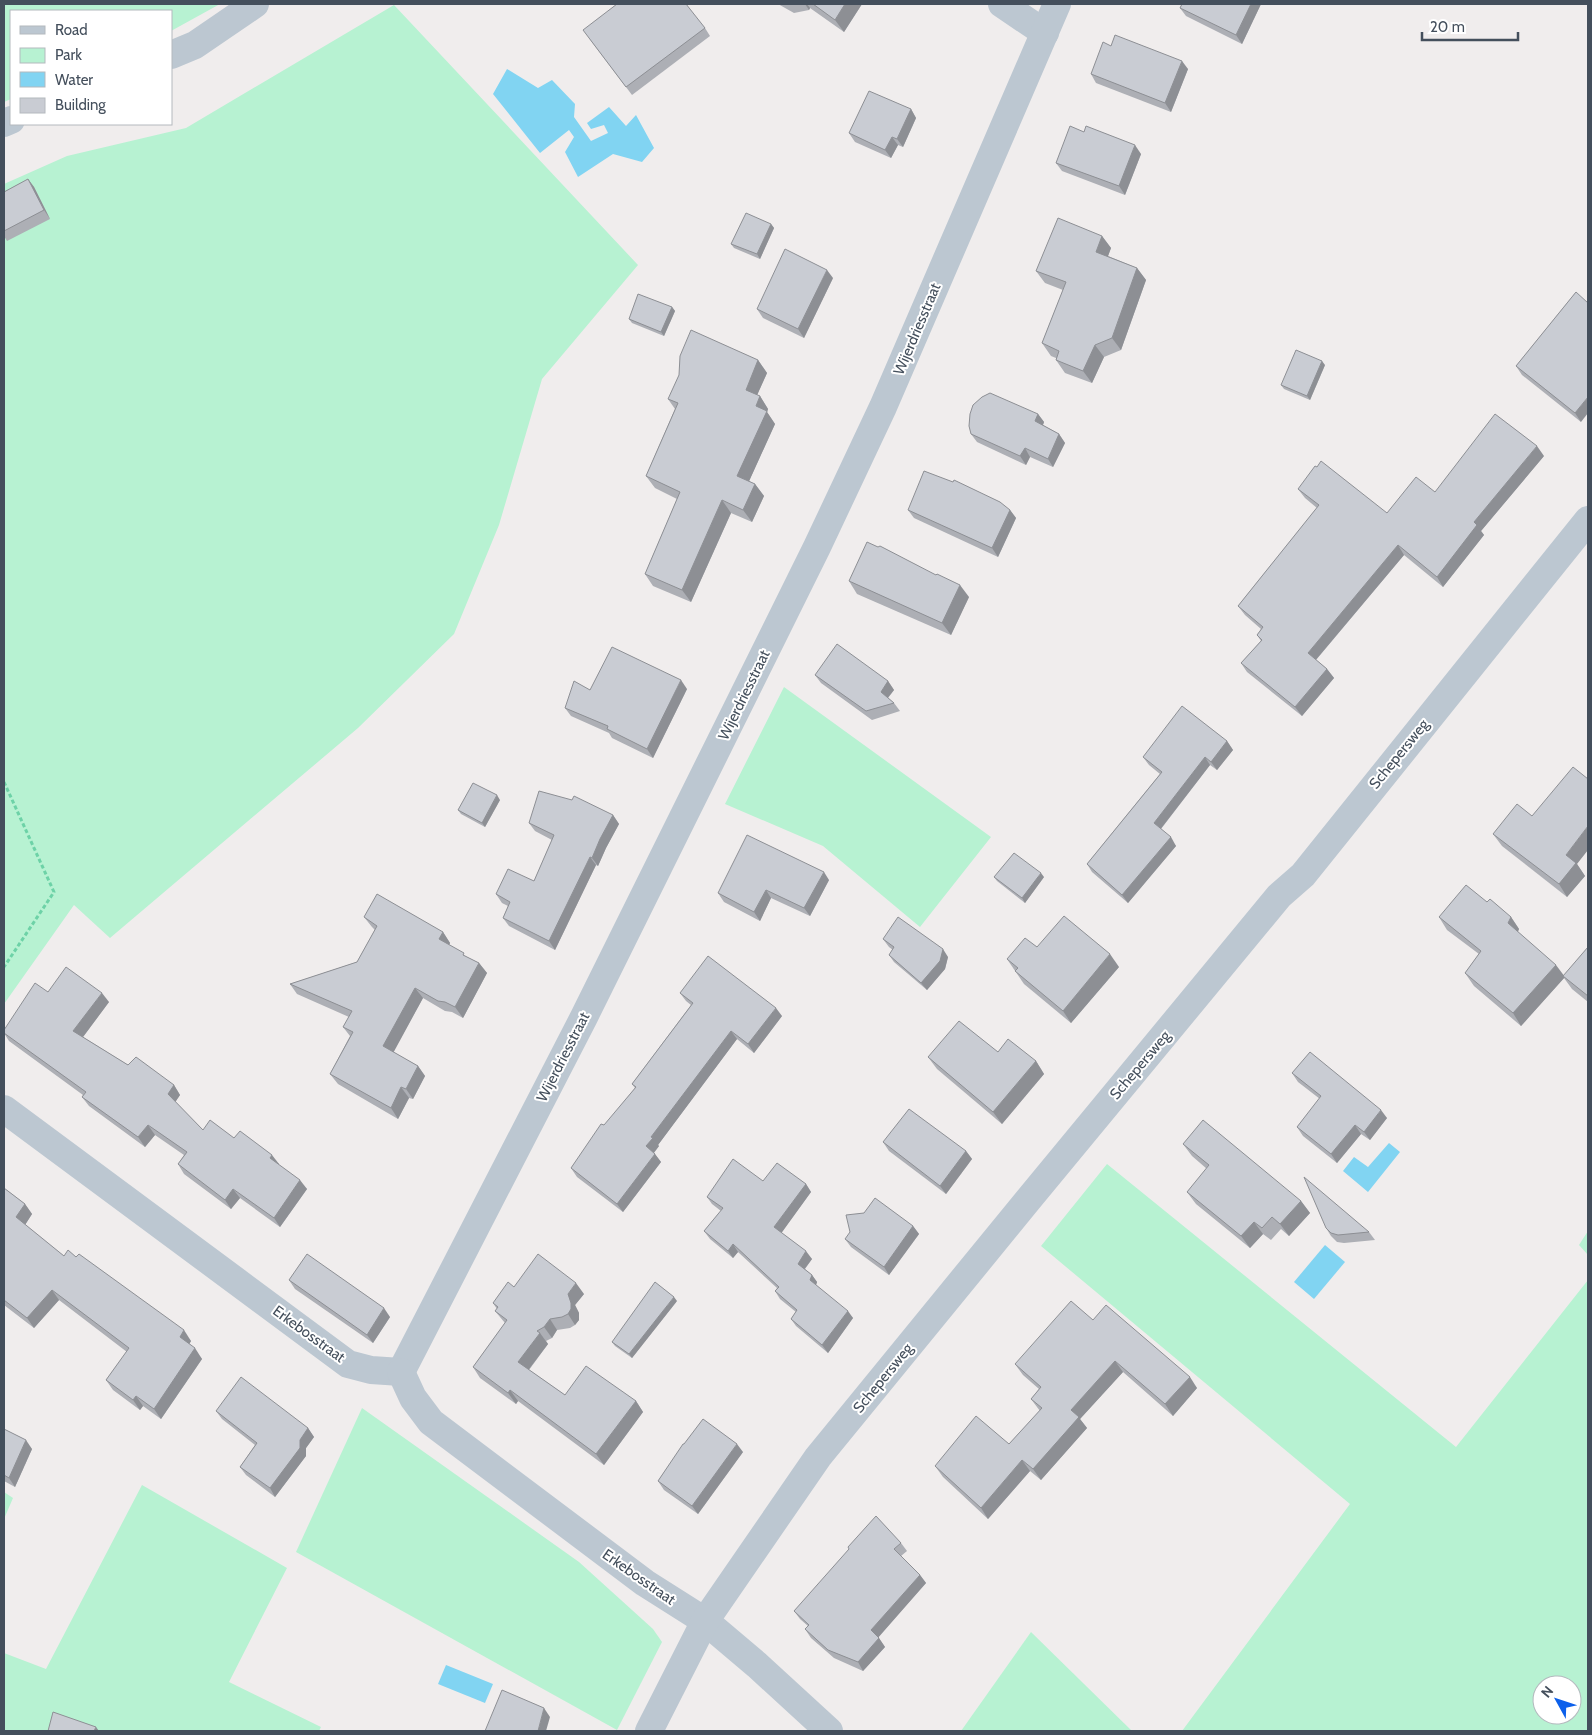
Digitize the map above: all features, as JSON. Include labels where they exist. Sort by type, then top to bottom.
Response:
[{"type":"street","points":[[172,55],[195,45],[255,4]]},
{"type":"street","points":[[1002,4],[1045,33]]},
{"type":"street","name":"Wijerdriesstraat","points":[[401,1372],[588,1008],[818,547],[883,407],[1057,4]]},
{"type":"street","name":"Schepersweg","points":[[649,1731],[705,1621],[818,1457],[1279,896],[1303,874],[1588,520]]},
{"type":"street","name":"Erkebosstraat","points":[[4,1109],[348,1364],[371,1370],[401,1372],[413,1398],[431,1422],[645,1583],[705,1621]]},
{"type":"street","points":[[705,1621],[758,1665],[829,1731]]},
{"type":"path","points":[[4,782],[54,892],[4,967]]},
{"type":"green space","points":[[4,4],[220,4],[172,30],[172,10],[10,10],[10,99],[4,102]]},
{"type":"green space","points":[[394,5],[638,265],[542,379],[499,525],[454,634],[358,728],[110,938],[74,905],[4,1004],[4,184],[67,156],[186,128]]},
{"type":"green space","points":[[784,687],[991,837],[920,927],[823,846],[725,804]]},
{"type":"green space","points":[[1107,1164],[1456,1447],[1588,1280],[1588,1731],[1182,1731],[1350,1504],[1041,1246]]},
{"type":"green space","points":[[1588,1231],[1588,1255],[1579,1245]]},
{"type":"green space","points":[[362,1408],[579,1562],[653,1629],[662,1642],[617,1730],[296,1552]]},
{"type":"green space","points":[[142,1485],[287,1568],[229,1682],[321,1727],[319,1731],[4,1731],[4,1653],[46,1669]]},
{"type":"green space","points":[[4,1492],[13,1498],[4,1519]]},
{"type":"green space","points":[[1031,1632],[1132,1731],[961,1731]]},
{"type":"water","points":[[507,69],[538,88],[552,80],[575,104],[574,117],[591,141],[608,133],[604,125],[591,129],[587,123],[609,107],[626,126],[636,115],[654,148],[642,162],[613,154],[578,177],[565,152],[574,137],[569,130],[540,153],[493,94]]},
{"type":"water","points":[[1389,1143],[1400,1152],[1368,1192],[1343,1171],[1354,1157],[1368,1167]]},
{"type":"water","points":[[1325,1245],[1345,1262],[1314,1299],[1294,1282]]},
{"type":"water","points":[[446,1665],[493,1684],[485,1703],[438,1684]]},
{"type":"building","points":[[617,4],[686,4],[705,28],[626,87],[583,30]]},
{"type":"building","points":[[813,4],[845,4],[835,20]]},
{"type":"building","points":[[1182,4],[1251,4],[1236,35],[1180,8]]},
{"type":"building","points":[[1115,35],[1182,61],[1165,103],[1091,74],[1103,42],[1111,46]]},
{"type":"building","points":[[869,91],[911,109],[897,139],[892,137],[885,150],[849,133]]},
{"type":"building","points":[[1070,126],[1084,132],[1086,126],[1135,145],[1119,186],[1056,163]]},
{"type":"building","points":[[28,179],[44,210],[4,231],[4,192]]},
{"type":"building","points":[[746,213],[771,224],[757,254],[731,244]]},
{"type":"building","points":[[1058,218],[1102,236],[1096,252],[1137,268],[1112,338],[1095,345],[1083,371],[1056,360],[1059,351],[1042,343],[1066,282],[1036,271]]},
{"type":"building","points":[[785,249],[827,270],[798,329],[757,309]]},
{"type":"building","points":[[1576,292],[1588,303],[1588,397],[1575,413],[1516,366]]},
{"type":"building","points":[[638,294],[672,307],[661,332],[629,319]]},
{"type":"building","points":[[691,330],[758,360],[746,390],[760,396],[756,406],[767,411],[737,476],[755,484],[743,510],[722,500],[682,590],[645,574],[680,492],[646,476],[678,403],[668,399],[679,375],[680,356]]},
{"type":"building","points":[[1296,350],[1322,361],[1307,396],[1281,385]]},
{"type":"building","points":[[990,393],[1038,414],[1035,421],[1059,434],[1048,459],[1025,448],[1020,456],[971,434],[969,426],[973,405]]},
{"type":"building","points":[[1495,414],[1537,446],[1474,522],[1477,525],[1437,577],[1398,545],[1308,653],[1327,669],[1295,707],[1241,663],[1262,640],[1257,635],[1263,627],[1238,606],[1319,505],[1298,489],[1315,466],[1317,467],[1321,461],[1387,513],[1416,477],[1435,492]]},
{"type":"building","points":[[924,471],[953,482],[954,480],[1000,502],[1010,510],[992,548],[908,510]]},
{"type":"building","points":[[867,542],[878,547],[880,546],[936,575],[960,585],[942,623],[849,581]]},
{"type":"building","points":[[837,644],[888,681],[881,692],[894,703],[866,711],[815,675]]},
{"type":"building","points":[[612,647],[681,680],[647,749],[607,729],[608,726],[565,708],[574,681],[590,690]]},
{"type":"building","points":[[1182,706],[1227,741],[1211,762],[1205,757],[1154,823],[1171,837],[1122,895],[1087,864],[1162,772],[1143,757]]},
{"type":"building","points":[[1573,767],[1588,779],[1588,826],[1566,855],[1576,863],[1559,884],[1493,834],[1517,804],[1532,816]]},
{"type":"building","points":[[473,783],[497,795],[482,823],[458,810]]},
{"type":"building","points":[[539,791],[572,800],[574,796],[613,815],[549,941],[503,918],[510,902],[496,894],[508,869],[534,881],[554,835],[529,823]]},
{"type":"building","points":[[747,835],[824,872],[804,908],[766,890],[754,912],[718,893]]},
{"type":"building","points":[[1014,853],[1041,873],[1022,898],[994,877]]},
{"type":"building","points":[[1466,885],[1487,902],[1490,899],[1511,917],[1508,923],[1556,965],[1513,1013],[1465,973],[1481,951],[1439,917]]},
{"type":"building","points":[[377,894],[443,932],[439,939],[479,963],[455,1007],[438,1001],[415,988],[383,1046],[418,1066],[406,1089],[401,1087],[391,1108],[330,1074],[353,1032],[343,1027],[352,1011],[290,984],[357,962],[377,926],[364,917]]},
{"type":"building","points":[[1064,916],[1110,954],[1063,1011],[1015,971],[1018,968],[1007,959],[1025,938],[1037,947]]},
{"type":"building","points":[[898,917],[943,949],[940,961],[921,983],[889,955],[894,947],[883,939]]},
{"type":"building","points":[[1588,947],[1588,996],[1563,976]]},
{"type":"building","points":[[708,956],[776,1008],[748,1044],[731,1031],[651,1137],[653,1138],[646,1146],[655,1154],[617,1204],[571,1168],[601,1124],[604,1125],[636,1087],[632,1084],[693,1003],[680,993]]},
{"type":"building","points":[[66,967],[102,993],[73,1031],[128,1065],[136,1057],[174,1085],[168,1094],[203,1130],[210,1120],[234,1138],[240,1131],[272,1155],[270,1158],[300,1180],[274,1218],[233,1189],[225,1200],[178,1164],[187,1152],[148,1125],[138,1137],[82,1097],[86,1092],[4,1033],[4,1030],[35,983],[48,992]]},
{"type":"building","points":[[959,1021],[998,1052],[1008,1039],[1036,1061],[993,1112],[928,1057]]},
{"type":"building","points":[[1310,1052],[1381,1110],[1364,1132],[1355,1125],[1331,1154],[1297,1127],[1321,1096],[1292,1073]]},
{"type":"building","points":[[909,1109],[966,1151],[940,1186],[883,1142]]},
{"type":"building","points":[[1203,1120],[1301,1201],[1280,1224],[1272,1217],[1262,1228],[1254,1222],[1241,1236],[1187,1192],[1209,1165],[1183,1144]]},
{"type":"building","points":[[733,1159],[763,1181],[777,1163],[806,1184],[774,1227],[806,1251],[798,1264],[812,1275],[810,1280],[848,1311],[822,1345],[791,1319],[797,1310],[775,1291],[779,1287],[733,1244],[728,1251],[704,1231],[723,1208],[707,1197]]},
{"type":"building","points":[[1304,1177],[1369,1232],[1338,1235],[1331,1233],[1326,1228]]},
{"type":"building","points":[[4,1188],[25,1204],[16,1217],[64,1256],[68,1250],[76,1257],[79,1254],[184,1330],[180,1337],[195,1348],[154,1409],[136,1396],[133,1400],[106,1380],[129,1348],[52,1290],[27,1318],[4,1300]]},
{"type":"building","points":[[875,1198],[913,1226],[884,1267],[845,1239],[850,1232],[846,1215],[864,1213]]},
{"type":"building","points":[[307,1254],[384,1308],[367,1335],[289,1280]]},
{"type":"building","points":[[538,1254],[576,1283],[568,1294],[571,1309],[568,1314],[550,1319],[544,1327],[537,1331],[540,1333],[518,1362],[565,1395],[586,1366],[636,1401],[596,1454],[510,1390],[508,1393],[473,1367],[507,1320],[495,1311],[498,1307],[493,1303],[508,1282],[514,1287]]},
{"type":"building","points":[[655,1282],[674,1297],[629,1354],[612,1342]]},
{"type":"building","points":[[1071,1301],[1093,1320],[1106,1305],[1190,1377],[1165,1404],[1115,1361],[1071,1410],[1079,1417],[1033,1469],[1022,1460],[981,1508],[935,1466],[976,1416],[1009,1444],[1042,1408],[1031,1399],[1041,1387],[1015,1364]]},
{"type":"building","points":[[241,1377],[308,1428],[300,1440],[300,1448],[270,1488],[240,1467],[257,1443],[216,1411]]},
{"type":"building","points":[[703,1419],[737,1444],[692,1506],[658,1481],[683,1444]]},
{"type":"building","points":[[4,1429],[26,1440],[9,1478],[4,1475]]},
{"type":"building","points":[[876,1516],[901,1543],[894,1549],[920,1575],[871,1630],[879,1638],[858,1662],[828,1650],[805,1629],[809,1625],[794,1611]]},
{"type":"building","points":[[502,1690],[544,1708],[538,1731],[485,1731]]},
{"type":"building","points":[[53,1712],[96,1727],[94,1731],[48,1731]]}]
